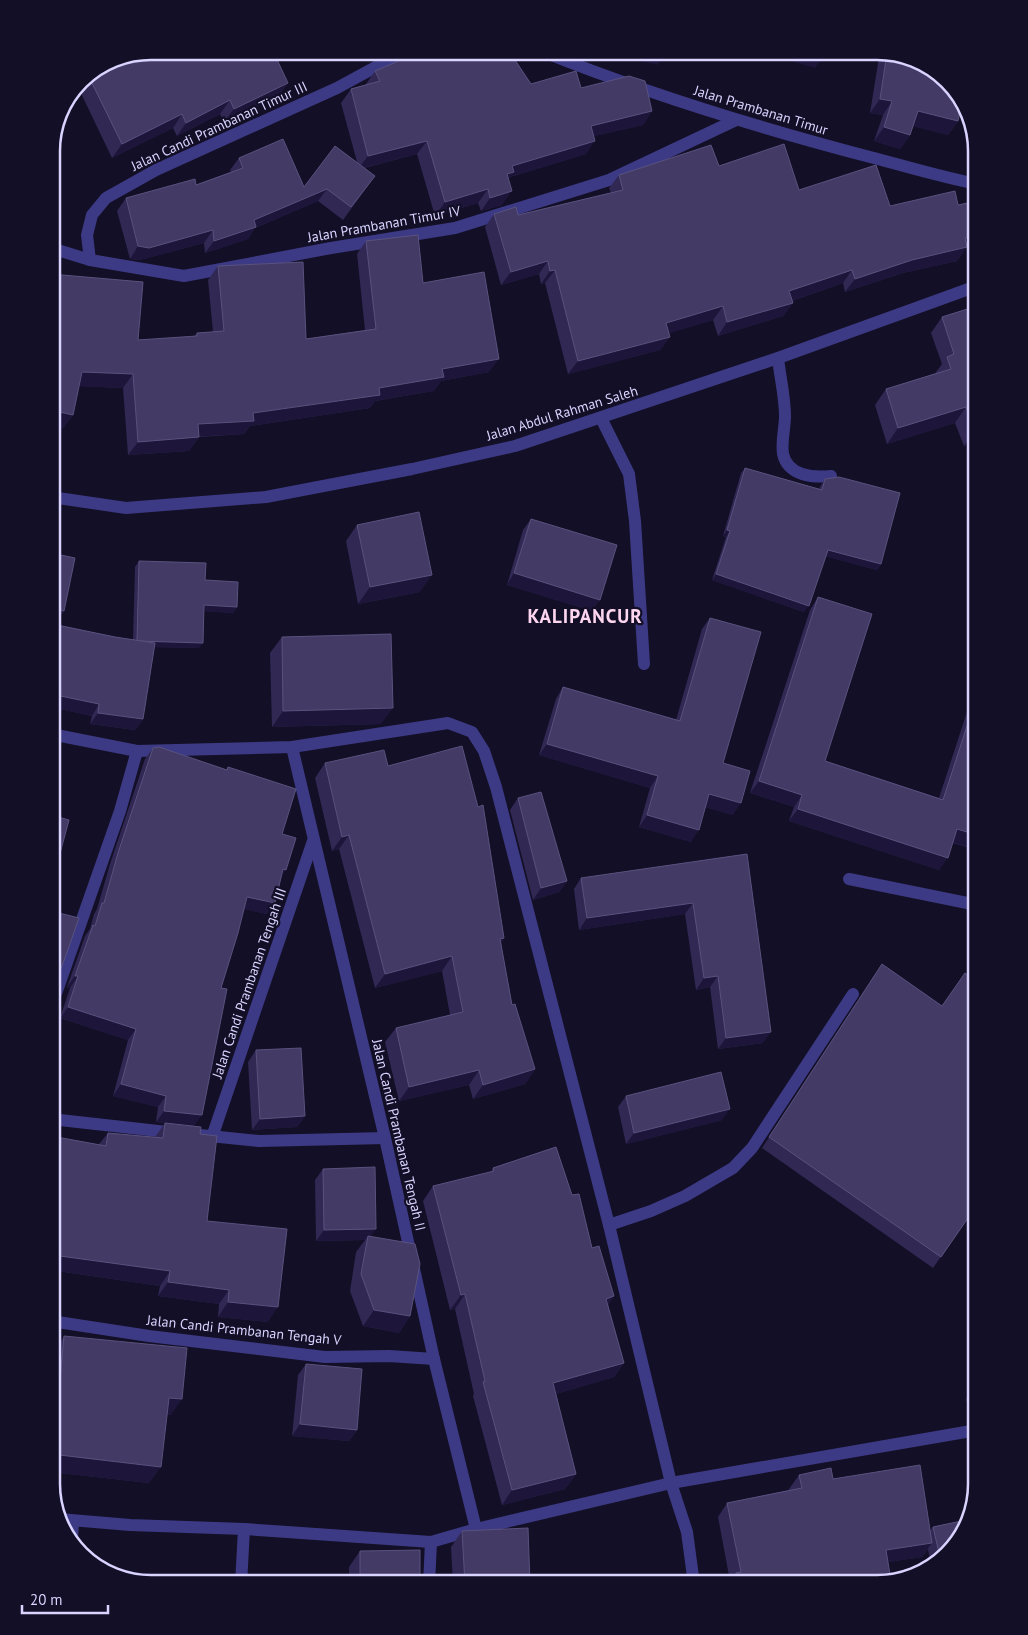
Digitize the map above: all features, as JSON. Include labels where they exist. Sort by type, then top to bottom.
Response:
[{"type":"street","name":"Jalan Candi Prambanan Timur III","points":[[90,260],[87,235],[92,215],[106,198],[156,170],[337,88],[388,60]]},
{"type":"street","name":"Jalan Prambanan Timur","points":[[563,60],[736,120],[968,182]]},
{"type":"street","name":"Jalan Prambanan Timur IV","points":[[60,251],[90,260],[184,276],[331,248],[455,228],[609,180],[736,120]]},
{"type":"street","name":"Jalan Abdul Rahman Saleh","points":[[60,499],[126,508],[266,497],[412,469],[515,446],[778,358],[968,289]]},
{"type":"street","points":[[778,358],[785,416],[783,454],[787,464],[794,471],[807,476],[831,476]]},
{"type":"street","points":[[601,418],[629,474],[635,521],[644,664]]},
{"type":"street","points":[[60,736],[137,751],[292,748],[448,723],[472,732],[484,751],[496,787],[609,1225],[670,1483],[686,1532],[693,1575]]},
{"type":"street","name":"Jalan Candi Prambanan Tengah II","points":[[292,748],[385,1138],[434,1359],[476,1529]]},
{"type":"street","points":[[60,982],[120,811],[137,751]]},
{"type":"street","name":"Jalan Candi Prambanan Tengah III","points":[[212,1136],[313,840]]},
{"type":"street","points":[[849,880],[968,903]]},
{"type":"street","points":[[609,1225],[651,1211],[685,1196],[733,1168],[752,1148],[853,994]]},
{"type":"street","points":[[60,1120],[259,1142],[385,1138]]},
{"type":"street","name":"Jalan Candi Prambanan Tengah V","points":[[60,1322],[149,1336],[325,1357],[389,1356],[434,1359]]},
{"type":"street","points":[[68,1520],[130,1525],[244,1529],[431,1542],[476,1529],[670,1483],[968,1432]]},
{"type":"street","points":[[241,1575],[244,1529]]},
{"type":"street","points":[[429,1575],[431,1542]]},
{"type":"building","points":[[151,60],[277,60],[288,83],[234,109],[230,100],[186,123],[182,114],[122,144],[92,83],[100,75],[116,67],[127,63]]},
{"type":"building","points":[[401,60],[515,60],[531,84],[576,71],[581,88],[629,76],[645,81],[652,111],[591,126],[595,141],[512,166],[514,172],[507,174],[512,191],[490,198],[488,189],[445,202],[427,141],[368,156],[351,89],[380,81],[375,71]]},
{"type":"building","points":[[886,60],[906,65],[928,75],[945,91],[959,111],[958,121],[918,111],[910,135],[884,127],[892,101],[880,99]]},
{"type":"building","points":[[283,139],[304,187],[335,146],[375,176],[351,207],[327,189],[254,220],[256,227],[214,241],[213,230],[149,248],[138,246],[126,198],[195,179],[196,185],[243,168],[239,158]]},
{"type":"building","points":[[784,144],[799,190],[876,165],[890,206],[955,191],[958,205],[968,203],[968,238],[965,238],[967,247],[912,260],[855,279],[852,270],[789,291],[793,303],[727,322],[723,306],[666,323],[670,337],[578,361],[555,270],[550,271],[548,261],[511,272],[494,214],[516,207],[518,215],[623,190],[619,175],[711,145],[719,166]]},
{"type":"building","points":[[418,235],[423,283],[484,272],[499,359],[442,369],[444,377],[379,388],[380,395],[253,413],[254,421],[198,424],[199,437],[138,442],[133,374],[82,372],[73,415],[60,412],[60,275],[143,282],[138,340],[197,336],[197,333],[224,331],[218,266],[303,262],[306,339],[376,329],[366,241]]},
{"type":"building","points":[[968,309],[968,412],[966,407],[898,428],[886,389],[951,369],[947,357],[954,354],[942,317]]},
{"type":"building","points":[[745,468],[822,490],[825,479],[839,477],[900,493],[881,564],[828,550],[809,606],[716,574],[730,531],[727,530]]},
{"type":"building","points":[[419,512],[432,575],[370,587],[357,525]]},
{"type":"building","points":[[531,519],[617,545],[600,600],[514,573]]},
{"type":"building","points":[[60,555],[75,558],[64,611],[60,610]]},
{"type":"building","points":[[139,561],[206,563],[205,580],[238,582],[237,607],[204,605],[203,643],[137,641]]},
{"type":"building","points":[[818,597],[872,614],[825,761],[943,800],[968,723],[968,832],[957,829],[948,858],[798,809],[802,795],[759,781]]},
{"type":"building","points":[[710,618],[761,632],[723,763],[750,771],[741,803],[709,794],[699,830],[647,815],[658,776],[547,744],[563,687],[680,721]]},
{"type":"building","points":[[60,626],[155,643],[143,719],[98,713],[99,704],[60,696]]},
{"type":"building","points":[[391,634],[393,708],[283,711],[282,637]]},
{"type":"building","points":[[462,746],[478,807],[483,805],[504,938],[500,939],[512,1005],[515,1004],[535,1069],[483,1085],[479,1070],[409,1087],[396,1028],[463,1012],[452,956],[385,974],[349,835],[342,837],[325,763],[384,750],[388,766]]},
{"type":"building","points":[[159,747],[227,770],[228,767],[296,789],[282,834],[296,838],[286,870],[283,869],[275,903],[247,897],[221,988],[227,989],[202,1115],[164,1111],[166,1096],[121,1084],[136,1029],[68,1007],[78,976],[75,976],[93,925],[95,926],[102,903],[104,903],[118,853],[153,748]]},
{"type":"building","points":[[541,792],[567,881],[541,888],[518,798]]},
{"type":"building","points":[[60,818],[69,820],[60,854]]},
{"type":"building","points":[[747,854],[771,1032],[726,1038],[718,976],[704,978],[693,903],[587,918],[581,878]]},
{"type":"building","points":[[60,913],[79,918],[60,969]]},
{"type":"building","points":[[882,964],[942,1006],[965,973],[968,975],[968,1218],[941,1257],[769,1137]]},
{"type":"building","points":[[301,1048],[305,1116],[260,1119],[256,1050]]},
{"type":"building","points":[[721,1072],[730,1109],[634,1133],[626,1096]]},
{"type":"building","points":[[165,1123],[201,1127],[200,1134],[217,1136],[207,1221],[287,1229],[278,1307],[228,1302],[229,1290],[168,1282],[170,1271],[60,1256],[60,1138],[106,1146],[108,1133],[163,1138]]},
{"type":"building","points":[[556,1147],[572,1195],[579,1194],[592,1248],[599,1246],[614,1296],[606,1299],[624,1363],[553,1383],[576,1474],[512,1490],[483,1382],[485,1381],[465,1294],[461,1295],[433,1186],[494,1171],[493,1168]]},
{"type":"building","points":[[375,1167],[376,1229],[324,1230],[323,1169]]},
{"type":"building","points":[[368,1236],[415,1244],[420,1264],[410,1316],[374,1310],[361,1274]]},
{"type":"building","points":[[64,1336],[187,1348],[182,1399],[169,1398],[161,1467],[60,1455],[60,1379]]},
{"type":"building","points":[[306,1364],[362,1369],[357,1430],[300,1424]]},
{"type":"building","points":[[920,1465],[932,1543],[886,1550],[889,1574],[736,1575],[736,1573],[741,1572],[727,1503],[802,1488],[799,1475],[831,1468],[833,1479]]},
{"type":"building","points":[[960,1521],[953,1535],[938,1551],[933,1527]]},
{"type":"building","points":[[528,1528],[530,1575],[464,1575],[462,1531]]},
{"type":"building","points":[[420,1550],[420,1575],[360,1575],[360,1551]]},
{"type":"district","name":"KALIPANCUR","points":[[585,616]]}]
